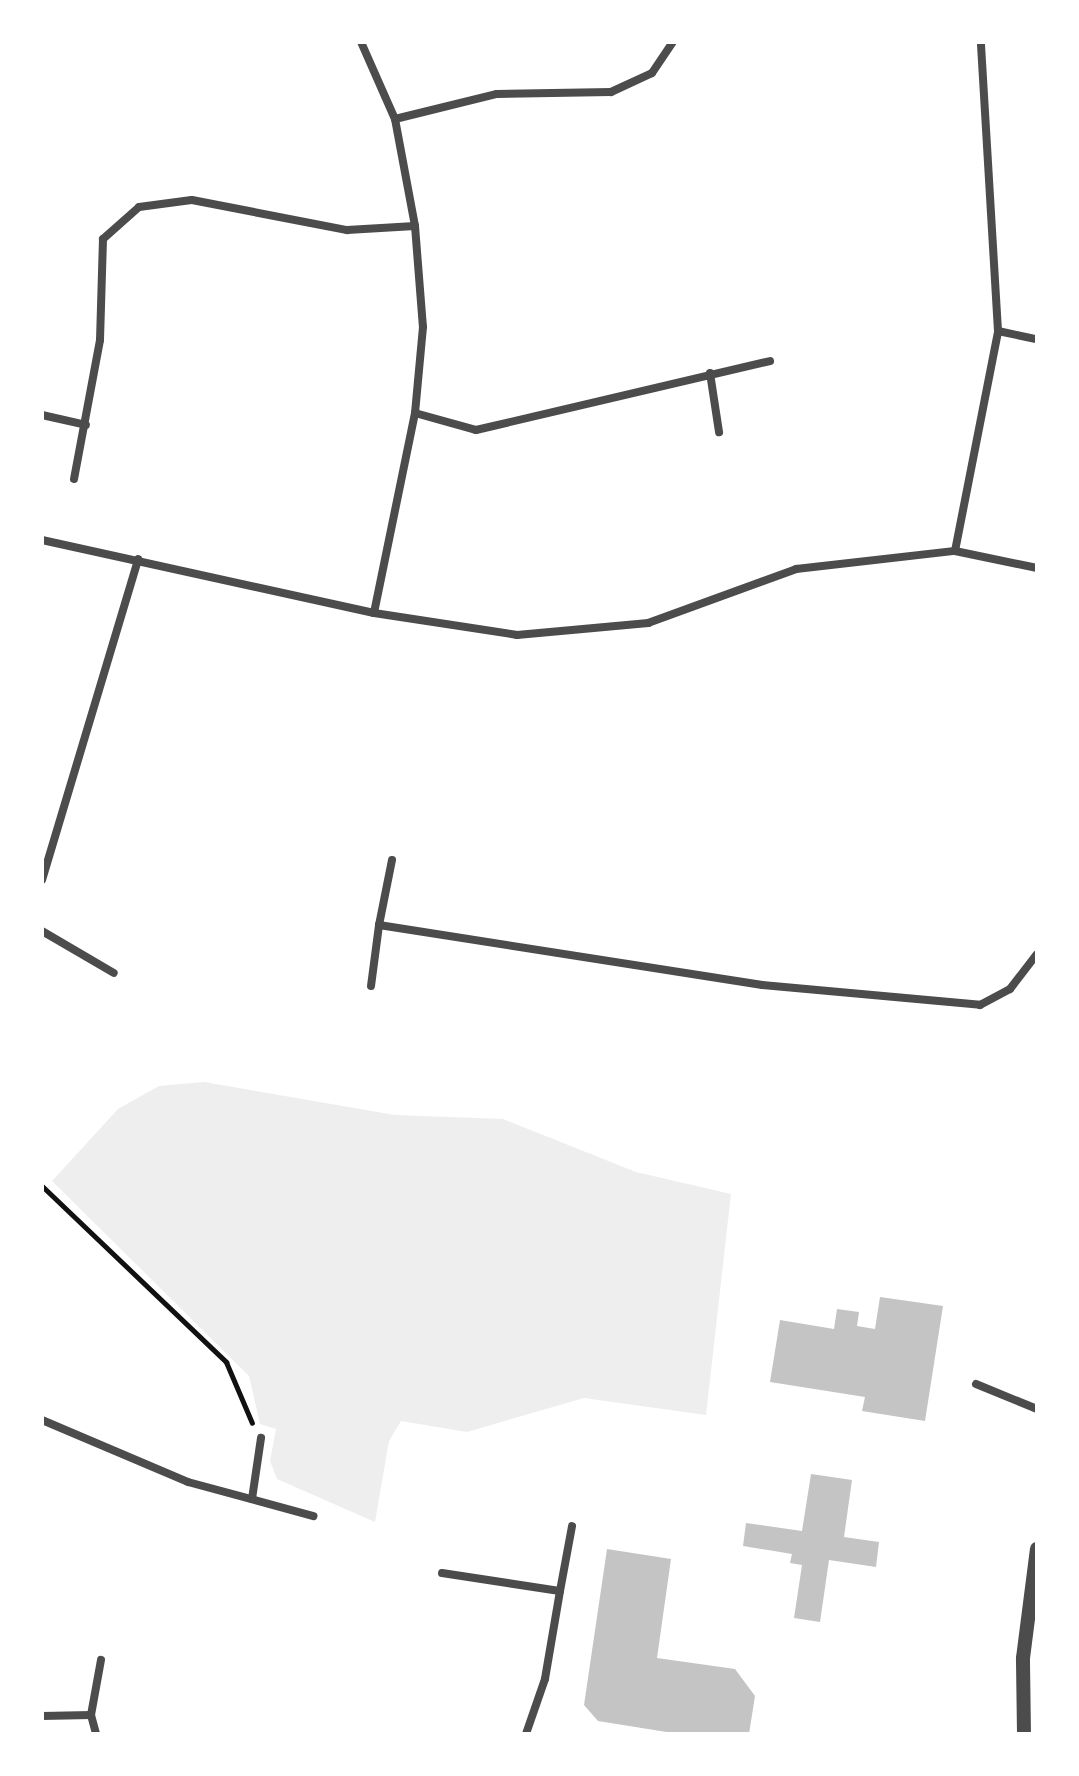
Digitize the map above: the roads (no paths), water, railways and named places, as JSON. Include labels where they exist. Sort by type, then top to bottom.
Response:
[{"type":"street","points":[[361,42],[395,119],[415,226],[423,327],[415,413],[374,613]]},
{"type":"street","points":[[395,119],[497,94],[611,92],[652,73],[673,42]]},
{"type":"street","points":[[955,551],[998,331],[981,42]]},
{"type":"street","points":[[74,479],[100,340],[103,239],[139,207],[192,200],[347,230],[415,226]]},
{"type":"street","points":[[998,331],[1037,339]]},
{"type":"street","points":[[415,413],[476,430],[770,361]]},
{"type":"street","points":[[710,373],[719,432]]},
{"type":"street","points":[[42,415],[86,425]]},
{"type":"street","points":[[42,540],[374,613],[517,635],[648,623],[796,569],[955,551],[1037,568]]},
{"type":"street","points":[[42,880],[138,559]]},
{"type":"street","points":[[371,986],[392,860]]},
{"type":"street","points":[[379,925],[934,1005],[980,1005],[1010,989],[1037,954]]},
{"type":"street","points":[[42,931],[114,973]]},
{"type":"street","points":[[976,1384],[1037,1409]]},
{"type":"street","points":[[42,1420],[188,1482],[313,1516]]},
{"type":"street","points":[[252,1499],[261,1438]]},
{"type":"street","points":[[526,1734],[545,1679],[572,1526]]},
{"type":"street","points":[[1024,1734],[1023,1658],[1037,1549]]},
{"type":"street","points":[[442,1573],[560,1591]]},
{"type":"street","points":[[96,1734],[91,1715],[101,1660]]},
{"type":"street","points":[[42,1716],[91,1715]]}]
